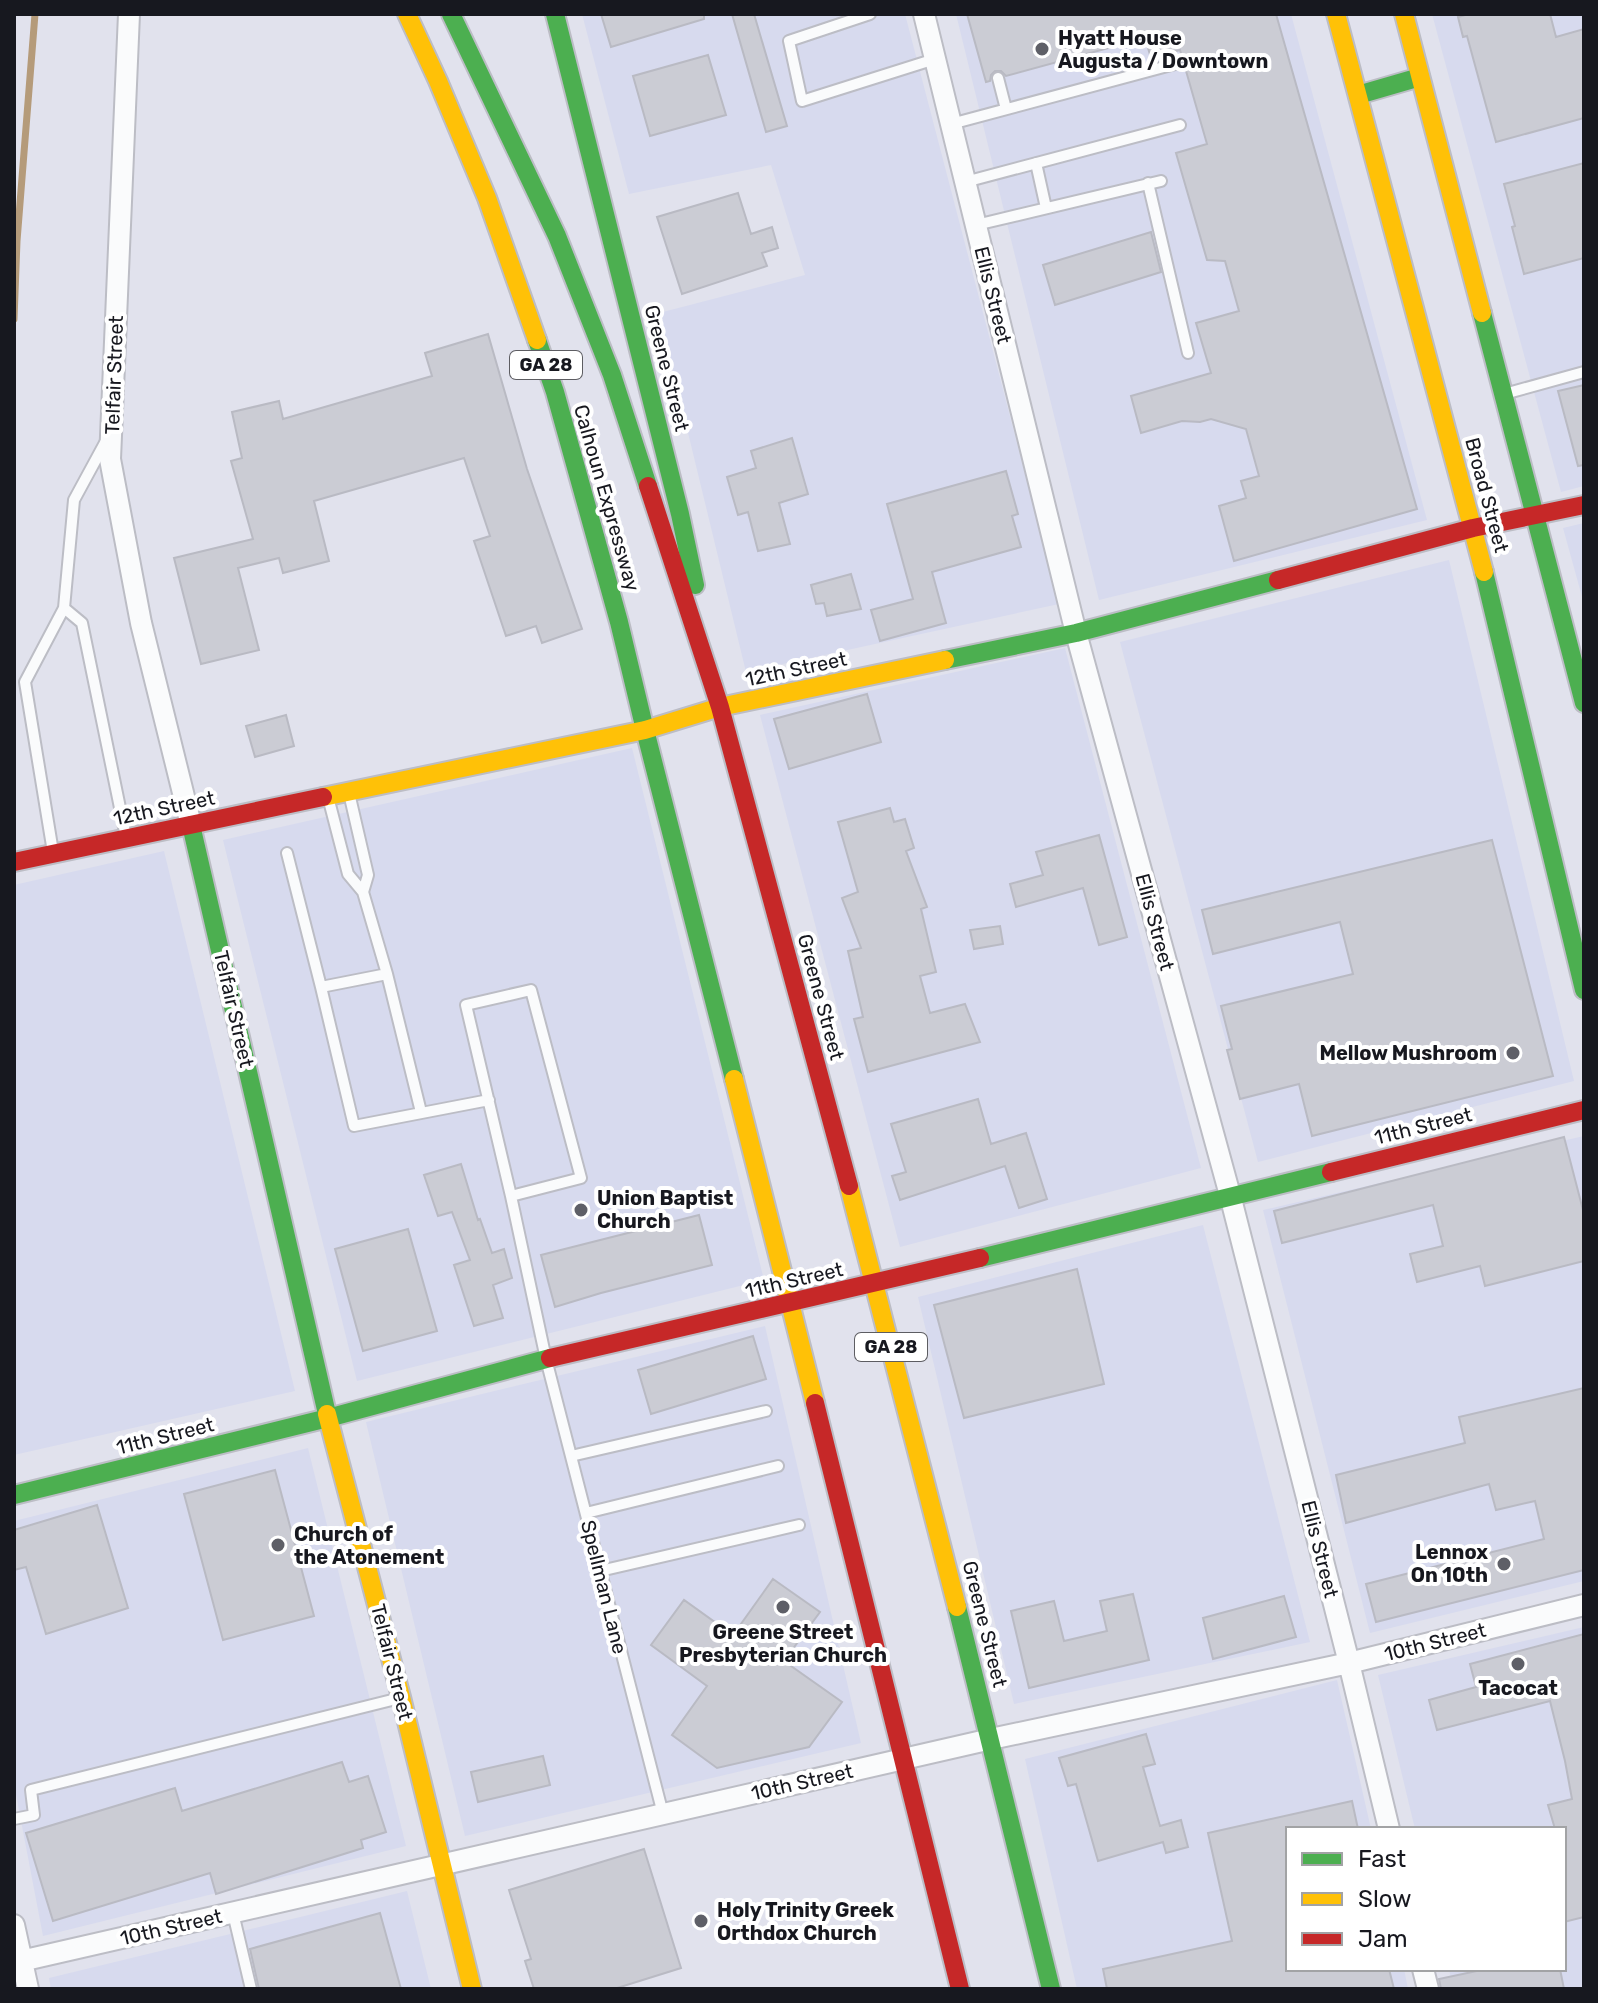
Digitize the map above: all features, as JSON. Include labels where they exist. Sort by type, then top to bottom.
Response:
[{"type":"main road","name":"Calhoun Expressway","points":[[407,14],[487,198],[555,392],[619,622],[645,730]]},
{"type":"main road","name":"Calhoun Expressway","points":[[451,14],[557,236],[612,375],[720,707]]},
{"type":"main road","name":"Greene Street","points":[[555,14],[680,514],[720,707],[875,1284],[1051,1989]]},
{"type":"main road","name":"Broad Street","points":[[1336,14],[1473,528],[1584,990]]},
{"type":"main road","name":"Broad Street","points":[[1404,14],[1584,703]]},
{"type":"main road","points":[[1358,95],[1420,77]]},
{"type":"main road","name":"12th Street","points":[[18,860],[645,730],[720,707],[1076,633],[1473,528],[1584,505]]},
{"type":"main road","name":"GA 28","points":[[645,730],[960,1989]]},
{"type":"main road","name":"Telfair Street","points":[[191,825],[328,1418],[401,1697],[472,1989]]},
{"type":"main road","name":"11th Street","points":[[14,1495],[328,1418],[546,1359],[875,1284],[1584,1110]]},
{"type":"street","name":"Telfair Street","points":[[129,14],[110,459],[141,623],[191,825]]},
{"type":"street","name":"Ellis Street","points":[[924,14],[1076,633],[1230,1195],[1389,1827]]},
{"type":"street","name":"10th Street","points":[[21,1961],[991,1739],[1349,1663],[1584,1605]]},
{"type":"street","points":[[14,1925],[28,1989]]},
{"type":"lane","points":[[870,14],[789,41],[802,101],[935,59]]},
{"type":"lane","points":[[951,124],[1175,64]]},
{"type":"lane","points":[[998,78],[1006,109]]},
{"type":"lane","points":[[965,182],[1180,125]]},
{"type":"lane","points":[[1036,163],[1046,208]]},
{"type":"lane","points":[[976,225],[1161,181]]},
{"type":"lane","points":[[1148,183],[1188,353]]},
{"type":"lane","points":[[1502,394],[1584,372]]},
{"type":"lane","points":[[53,853],[25,682],[64,608],[74,500],[111,432]]},
{"type":"lane","points":[[64,608],[82,623],[127,838]]},
{"type":"lane","points":[[349,792],[368,875],[363,892]]},
{"type":"lane","points":[[328,797],[348,874],[363,892],[421,1112]]},
{"type":"lane","points":[[287,853],[354,1126],[489,1100]]},
{"type":"lane","points":[[321,987],[387,974]]},
{"type":"lane","name":"Spellman Lane","points":[[511,1196],[581,1178],[531,990],[466,1005],[546,1359],[663,1814]]},
{"type":"lane","points":[[571,1456],[766,1411]]},
{"type":"lane","points":[[586,1513],[778,1466]]},
{"type":"lane","points":[[600,1571],[799,1525]]},
{"type":"lane","points":[[14,1819],[34,1815],[31,1790],[401,1697]]},
{"type":"lane","points":[[233,1913],[251,1989]]},
{"type":"shaded area","points":[[582,14],[905,14],[1059,604],[746,672],[659,313],[805,275],[771,165],[629,194]]},
{"type":"shaded area","points":[[956,14],[1291,14],[1427,520],[1099,600]]},
{"type":"shaded area","points":[[1432,14],[1584,14],[1584,486],[1561,492]]},
{"type":"shaded area","points":[[1584,523],[1584,604],[1563,528]]},
{"type":"shaded area","points":[[1449,560],[1574,1081],[1258,1162],[1120,642]]},
{"type":"shaded area","points":[[1065,648],[1201,1168],[900,1247],[760,715]]},
{"type":"shaded area","points":[[632,748],[764,1280],[357,1381],[223,840]]},
{"type":"shaded area","points":[[164,851],[295,1391],[14,1455],[14,885]]},
{"type":"shaded area","points":[[1584,1136],[1584,1581],[1370,1633],[1263,1210]]},
{"type":"shaded area","points":[[1203,1225],[1310,1642],[1014,1704],[918,1297]]},
{"type":"shaded area","points":[[765,1326],[861,1743],[465,1836],[366,1422]]},
{"type":"shaded area","points":[[308,1448],[406,1846],[43,1936],[14,1784],[14,1521]]},
{"type":"shaded area","points":[[1584,1627],[1584,1989],[1453,1989],[1449,1971],[1566,1971],[1566,1827],[1415,1827],[1378,1675]]},
{"type":"shaded area","points":[[1337,1680],[1371,1827],[1286,1827],[1286,1971],[1404,1971],[1408,1989],[1077,1989],[1025,1759]]},
{"type":"shaded area","points":[[407,1891],[431,1989],[51,1989],[49,1978]]},
{"type":"building","points":[[601,14],[704,14],[704,19],[611,47]]},
{"type":"building","points":[[732,14],[754,14],[787,126],[766,132]]},
{"type":"building","points":[[967,14],[1276,14],[1417,509],[1234,561],[1219,506],[1246,498],[1241,481],[1259,476],[1246,429],[1211,419],[1182,421],[1141,433],[1131,396],[1211,373],[1196,323],[1239,311],[1225,261],[1207,260],[1176,153],[1207,144],[1180,50],[1151,58],[1145,38],[1006,76],[1001,71],[995,71],[990,81],[986,82]]},
{"type":"building","points":[[1469,14],[1550,14],[1556,37],[1584,29],[1584,118],[1496,142],[1467,36],[1463,37],[1458,17]]},
{"type":"building","points":[[708,55],[726,115],[650,136],[633,76]]},
{"type":"building","points":[[1584,163],[1584,258],[1524,274],[1504,184]]},
{"type":"building","points":[[738,193],[751,234],[772,227],[778,248],[762,253],[767,266],[682,294],[657,217]]},
{"type":"building","points":[[1151,232],[1161,272],[1055,305],[1043,265]]},
{"type":"building","points":[[488,334],[527,469],[582,629],[542,643],[536,626],[506,636],[474,541],[490,536],[464,458],[314,501],[329,561],[283,573],[279,558],[238,568],[259,650],[201,664],[174,558],[253,539],[231,461],[242,458],[232,412],[279,401],[283,419],[432,376],[425,353]]},
{"type":"building","points":[[1584,385],[1584,465],[1578,466],[1558,391]]},
{"type":"building","points":[[792,438],[808,494],[779,503],[790,544],[758,551],[748,512],[738,515],[727,477],[756,468],[751,451]]},
{"type":"building","points":[[1006,471],[1018,514],[1012,516],[1021,547],[932,572],[946,623],[880,641],[871,610],[913,599],[887,504]]},
{"type":"building","points":[[851,574],[861,609],[827,616],[824,603],[816,604],[811,585]]},
{"type":"building","points":[[867,694],[881,742],[789,769],[774,719]]},
{"type":"building","points":[[286,715],[294,746],[255,757],[246,726]]},
{"type":"building","points":[[890,808],[894,822],[905,819],[914,848],[906,851],[927,907],[921,909],[936,972],[920,976],[930,1013],[965,1004],[980,1042],[868,1072],[854,1019],[863,1017],[848,951],[861,948],[842,898],[858,892],[838,822]]},
{"type":"building","points":[[1099,835],[1127,937],[1099,945],[1083,888],[1016,907],[1010,884],[1043,875],[1036,852]]},
{"type":"building","points":[[1492,840],[1553,1076],[1312,1136],[1299,1084],[1240,1099],[1227,1050],[1232,1049],[1221,1006],[1353,974],[1340,922],[1213,954],[1202,910]]},
{"type":"building","points":[[1000,926],[1003,944],[974,949],[970,930]]},
{"type":"building","points":[[978,1099],[991,1144],[1026,1133],[1047,1199],[1019,1208],[1005,1166],[900,1200],[892,1176],[906,1172],[891,1124]]},
{"type":"building","points":[[1564,1137],[1584,1214],[1584,1261],[1485,1286],[1480,1266],[1417,1282],[1410,1254],[1443,1246],[1433,1205],[1282,1243],[1274,1211]]},
{"type":"building","points":[[461,1164],[492,1253],[504,1249],[512,1278],[493,1285],[503,1318],[474,1326],[454,1265],[470,1260],[452,1212],[438,1216],[424,1175]]},
{"type":"building","points":[[699,1215],[712,1265],[555,1307],[541,1255]]},
{"type":"building","points":[[408,1229],[437,1331],[363,1351],[335,1249]]},
{"type":"building","points":[[1077,1269],[1104,1384],[964,1418],[934,1305]]},
{"type":"building","points":[[753,1336],[766,1379],[651,1414],[638,1370]]},
{"type":"building","points":[[1584,1388],[1584,1570],[1376,1622],[1366,1584],[1544,1539],[1535,1501],[1496,1510],[1489,1484],[1346,1523],[1336,1475],[1465,1443],[1459,1417]]},
{"type":"building","points":[[275,1470],[314,1616],[223,1640],[184,1494]]},
{"type":"building","points":[[97,1505],[128,1608],[46,1634],[26,1567],[14,1570],[14,1530]]},
{"type":"building","points":[[773,1579],[820,1612],[784,1661],[842,1702],[809,1747],[717,1768],[672,1735],[707,1686],[651,1645],[684,1600],[733,1635]]},
{"type":"building","points":[[1133,1594],[1149,1660],[1029,1688],[1011,1611],[1054,1601],[1064,1641],[1107,1631],[1100,1601]]},
{"type":"building","points":[[1284,1596],[1296,1637],[1213,1659],[1203,1618]]},
{"type":"building","points":[[1584,1634],[1584,1917],[1566,1922],[1566,1827],[1554,1827],[1548,1805],[1572,1799],[1550,1701],[1437,1730],[1429,1700],[1476,1687],[1470,1664]]},
{"type":"building","points":[[1146,1734],[1155,1764],[1143,1767],[1160,1826],[1181,1820],[1188,1847],[1166,1853],[1163,1842],[1098,1861],[1076,1784],[1068,1786],[1059,1758]]},
{"type":"building","points":[[543,1756],[550,1785],[478,1802],[471,1772]]},
{"type":"building","points":[[342,1762],[349,1782],[368,1776],[386,1832],[361,1840],[363,1848],[216,1894],[210,1873],[53,1921],[26,1833],[175,1788],[182,1811]]},
{"type":"building","points":[[1352,1801],[1358,1827],[1286,1827],[1286,1971],[1390,1971],[1394,1989],[1107,1989],[1103,1969],[1232,1941],[1208,1833]]},
{"type":"building","points":[[644,1849],[681,1968],[614,1989],[534,1989],[525,1961],[531,1959],[509,1890]]},
{"type":"building","points":[[380,1913],[401,1989],[259,1989],[250,1949]]},
{"type":"building","points":[[1477,1971],[1560,1971],[1564,1989],[1441,1989],[1439,1979]]},
{"type":"waterway","points":[[14,319],[35,14]]},
{"type":"traffic: fast","points":[[451,14],[557,236],[612,375],[648,486]]},
{"type":"traffic: fast","points":[[555,14],[695,585]]},
{"type":"traffic: fast","points":[[1358,95],[1420,77]]},
{"type":"traffic: fast","points":[[1482,313],[1584,703]]},
{"type":"traffic: fast","points":[[537,340],[555,392],[619,622],[645,730]]},
{"type":"traffic: fast","points":[[1484,572],[1584,990]]},
{"type":"traffic: fast","points":[[945,660],[1076,633],[1278,580]]},
{"type":"traffic: fast","points":[[645,730],[734,1079]]},
{"type":"traffic: fast","points":[[191,825],[327,1414]]},
{"type":"traffic: fast","points":[[980,1258],[1331,1172]]},
{"type":"traffic: fast","points":[[14,1495],[328,1418],[550,1358]]},
{"type":"traffic: fast","points":[[957,1607],[1051,1989]]},
{"type":"traffic: slow","points":[[407,14],[487,198],[537,340]]},
{"type":"traffic: slow","points":[[1336,14],[1484,572]]},
{"type":"traffic: slow","points":[[1404,14],[1482,313]]},
{"type":"traffic: slow","points":[[323,797],[645,730],[720,707],[945,660]]},
{"type":"traffic: slow","points":[[734,1079],[815,1403]]},
{"type":"traffic: slow","points":[[849,1186],[957,1607]]},
{"type":"traffic: slow","points":[[327,1414],[401,1697],[472,1989]]},
{"type":"traffic: jam","points":[[648,486],[720,707]]},
{"type":"traffic: jam","points":[[1278,580],[1473,528],[1584,505]]},
{"type":"traffic: jam","points":[[720,707],[849,1186]]},
{"type":"traffic: jam","points":[[14,862],[323,797]]},
{"type":"traffic: jam","points":[[1331,1172],[1584,1110]]},
{"type":"traffic: jam","points":[[550,1358],[980,1258]]},
{"type":"traffic: jam","points":[[815,1403],[960,1989]]},
{"type":"place","name":"Hyatt House Augusta / Downtown","points":[[1042,49]]},
{"type":"place","name":"Mellow Mushroom","points":[[1513,1053]]},
{"type":"place","name":"Union Baptist Church","points":[[581,1210]]},
{"type":"place","name":"Church of the Atonement","points":[[278,1545]]},
{"type":"place","name":"Lennox On 10th","points":[[1504,1564]]},
{"type":"place","name":"Greene Street Presbyterian Church","points":[[783,1607]]},
{"type":"place","name":"Tacocat","points":[[1518,1664]]},
{"type":"place","name":"Holy Trinity Greek Orthdox Church","points":[[701,1921]]}]
